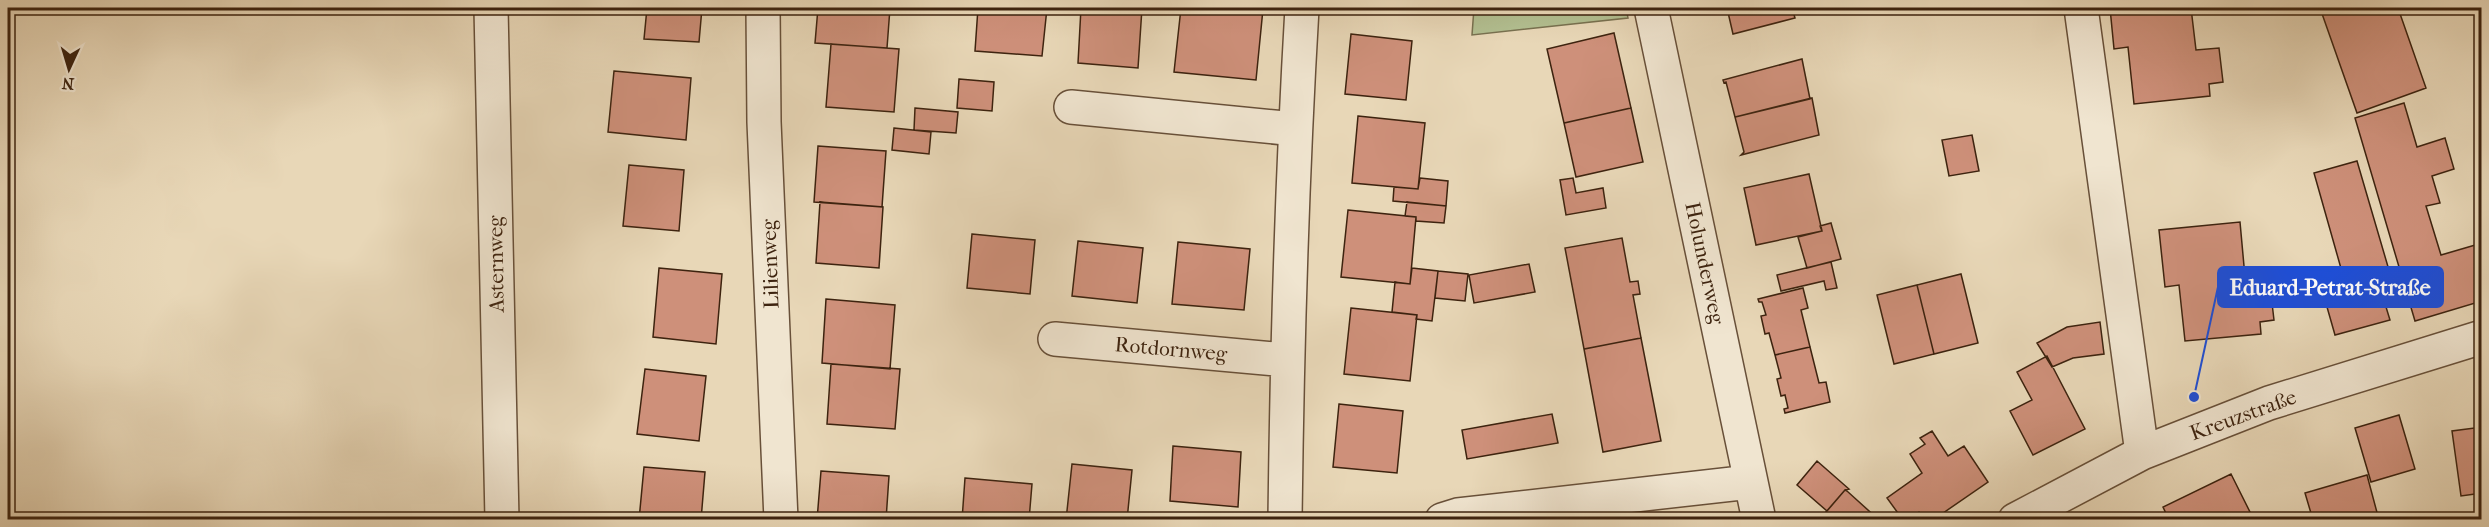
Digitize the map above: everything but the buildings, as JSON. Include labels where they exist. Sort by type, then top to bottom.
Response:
[{"type":"street","name":"Asternweg","points":[[491,8],[502,519]]},
{"type":"street","name":"Lilienweg","points":[[763,8],[764,122],[781,519]]},
{"type":"street","points":[[1285,519],[1286,360],[1294,129],[1302,8]]},
{"type":"street","name":"Holunderweg","points":[[1651,8],[1759,519]]},
{"type":"street","points":[[2082,8],[2142,453]]},
{"type":"street","points":[[1071,107],[1294,129]]},
{"type":"street","name":"Kreuzstraße","points":[[2015,519],[2142,453],[2269,403],[2481,337]]},
{"type":"street","name":"Rotdornweg","points":[[1055,339],[1286,360]]},
{"type":"street","points":[[1442,519],[1458,515],[1750,482]]},
{"type":"green space","points":[[1474,8],[1626,8],[1628,18],[1472,35]]},
{"type":"place","name":"Eduard-Petrat-Straße","points":[[2194,397]]}]
